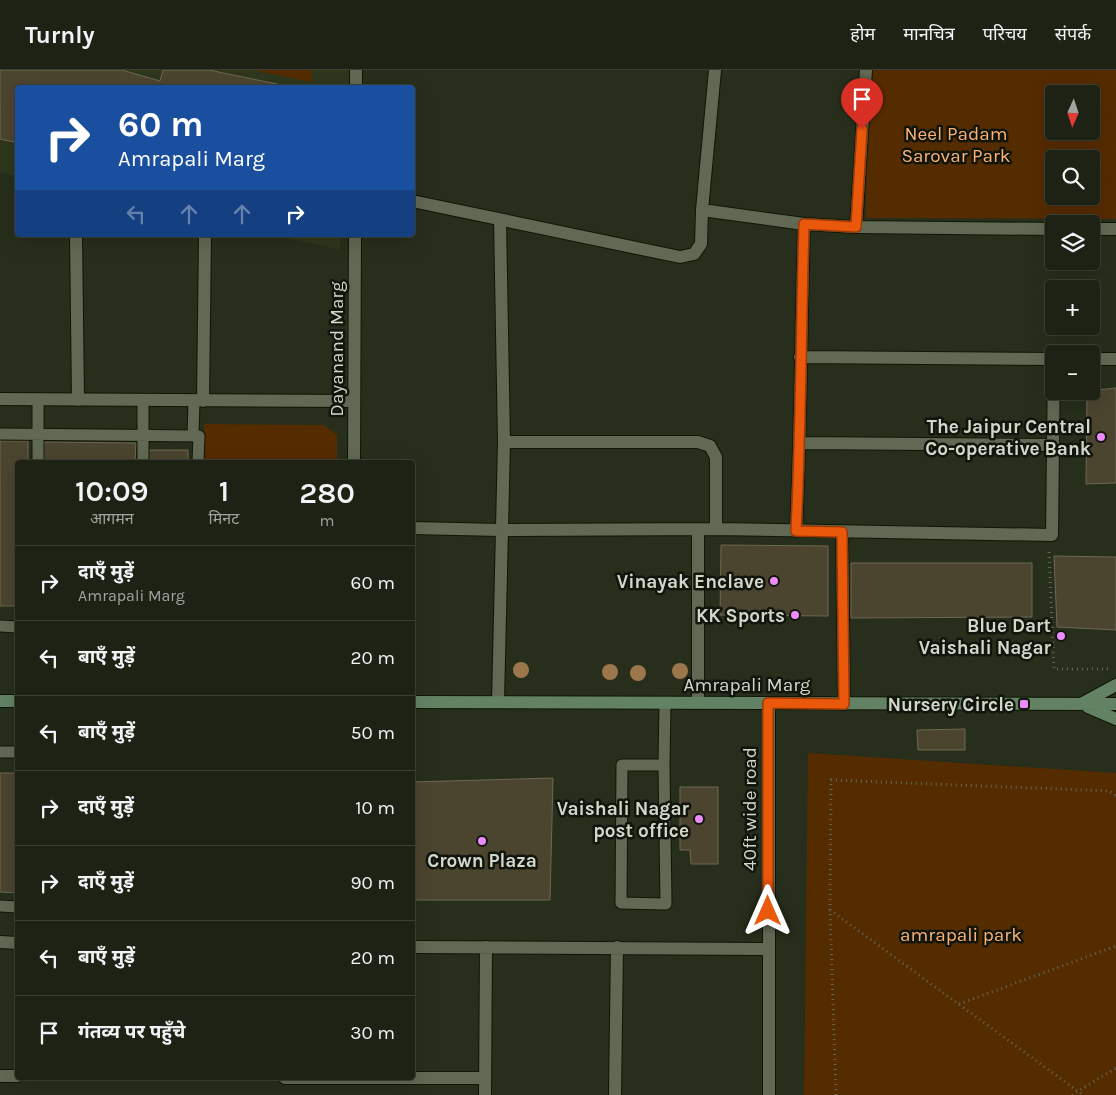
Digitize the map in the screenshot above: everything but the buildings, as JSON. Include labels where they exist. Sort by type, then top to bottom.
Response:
[{"type":"street","points":[[356,70],[356,85]]},
{"type":"street","points":[[415,202],[680,257],[694,254],[702,244],[702,210],[715,70]]},
{"type":"street","points":[[856,227],[866,70]]},
{"type":"street","points":[[702,210],[804,224],[856,227],[1045,229]]},
{"type":"street","points":[[498,702],[504,442],[500,220]]},
{"type":"street","points":[[796,531],[800,443],[800,357],[804,224]]},
{"type":"street","points":[[1100,229],[1116,229]]},
{"type":"street","points":[[76,237],[78,400]]},
{"type":"street","points":[[198,401],[205,237]]},
{"type":"street","name":"Dayanand Marg","points":[[354,460],[355,237]]},
{"type":"street","points":[[800,357],[1045,359]]},
{"type":"street","points":[[1100,359],[1116,359]]},
{"type":"street","points":[[0,399],[354,402]]},
{"type":"street","points":[[415,528],[501,530],[716,529],[1052,535],[1054,400]]},
{"type":"street","points":[[504,442],[698,442],[710,446],[716,457],[716,529]]},
{"type":"street","points":[[800,443],[1054,445]]},
{"type":"street","points":[[698,530],[698,702]]},
{"type":"street","points":[[842,532],[844,704]]},
{"type":"street","points":[[1081,704],[1116,685]]},
{"type":"street","points":[[0,701],[15,701]]},
{"type":"street","name":"Amrapali Marg","points":[[415,702],[1116,704]]},
{"type":"street","name":"40ft wide road","points":[[768,703],[769,1095]]},
{"type":"street","points":[[1081,704],[1116,719]]},
{"type":"street","points":[[0,942],[15,943]]},
{"type":"street","points":[[415,946],[768,949]]},
{"type":"street","points":[[485,1095],[486,947]]},
{"type":"street","points":[[615,1095],[617,947]]},
{"type":"street","points":[[0,1076],[15,1076]]},
{"type":"street","points":[[415,1078],[485,1078]]},
{"type":"lane","points":[[38,400],[38,460]]},
{"type":"lane","points":[[142,460],[143,400]]},
{"type":"lane","points":[[193,436],[198,401]]},
{"type":"lane","points":[[0,434],[199,436],[198,460]]},
{"type":"lane","points":[[0,626],[15,627]]},
{"type":"lane","points":[[664,765],[622,765],[621,903],[666,904],[665,703]]},
{"type":"lane","points":[[0,752],[15,752]]},
{"type":"lane","points":[[0,906],[15,907]]},
{"type":"path","points":[[1052,535],[1049,551],[1054,669],[1116,668]]},
{"type":"path","points":[[836,1095],[830,910],[831,780],[1109,791],[1116,796]]},
{"type":"path","points":[[830,910],[1083,1095]]},
{"type":"path","points":[[959,1004],[1116,946]]},
{"type":"path","points":[[1072,1095],[1116,1068]]},
{"type":"shaded area","points":[[0,70],[351,70],[350,85],[15,85],[15,176],[0,172]]},
{"type":"shaded area","points":[[284,237],[341,237],[340,250]]},
{"type":"green space","points":[[253,70],[312,70],[311,82]]},
{"type":"green space","name":"Neel Padam Sarovar Park","points":[[867,70],[1116,70],[1116,219],[1100,219],[1100,215],[1045,215],[1045,219],[866,218]]},
{"type":"green space","points":[[204,424],[324,425],[337,435],[337,460],[204,460]]},
{"type":"green space","name":"amrapali park","points":[[808,753],[1116,773],[1116,1095],[804,1095]]},
{"type":"place","name":"The Jaipur Central Co-operative Bank","points":[[1101,437]]},
{"type":"place","name":"Vinayak Enclave","points":[[774,581]]},
{"type":"place","name":"KK Sports","points":[[795,615]]},
{"type":"place","name":"Blue Dart Vaishali Nagar","points":[[1061,636]]},
{"type":"place","name":"Nursery Circle","points":[[1024,704]]},
{"type":"place","name":"Vaishali Nagar post office","points":[[699,819]]},
{"type":"place","name":"Crown Plaza","points":[[482,841]]},
{"type":"route","points":[[768,911],[768,703],[844,704],[842,532],[796,531],[800,443],[800,357],[804,224],[856,227],[862,129]]}]
